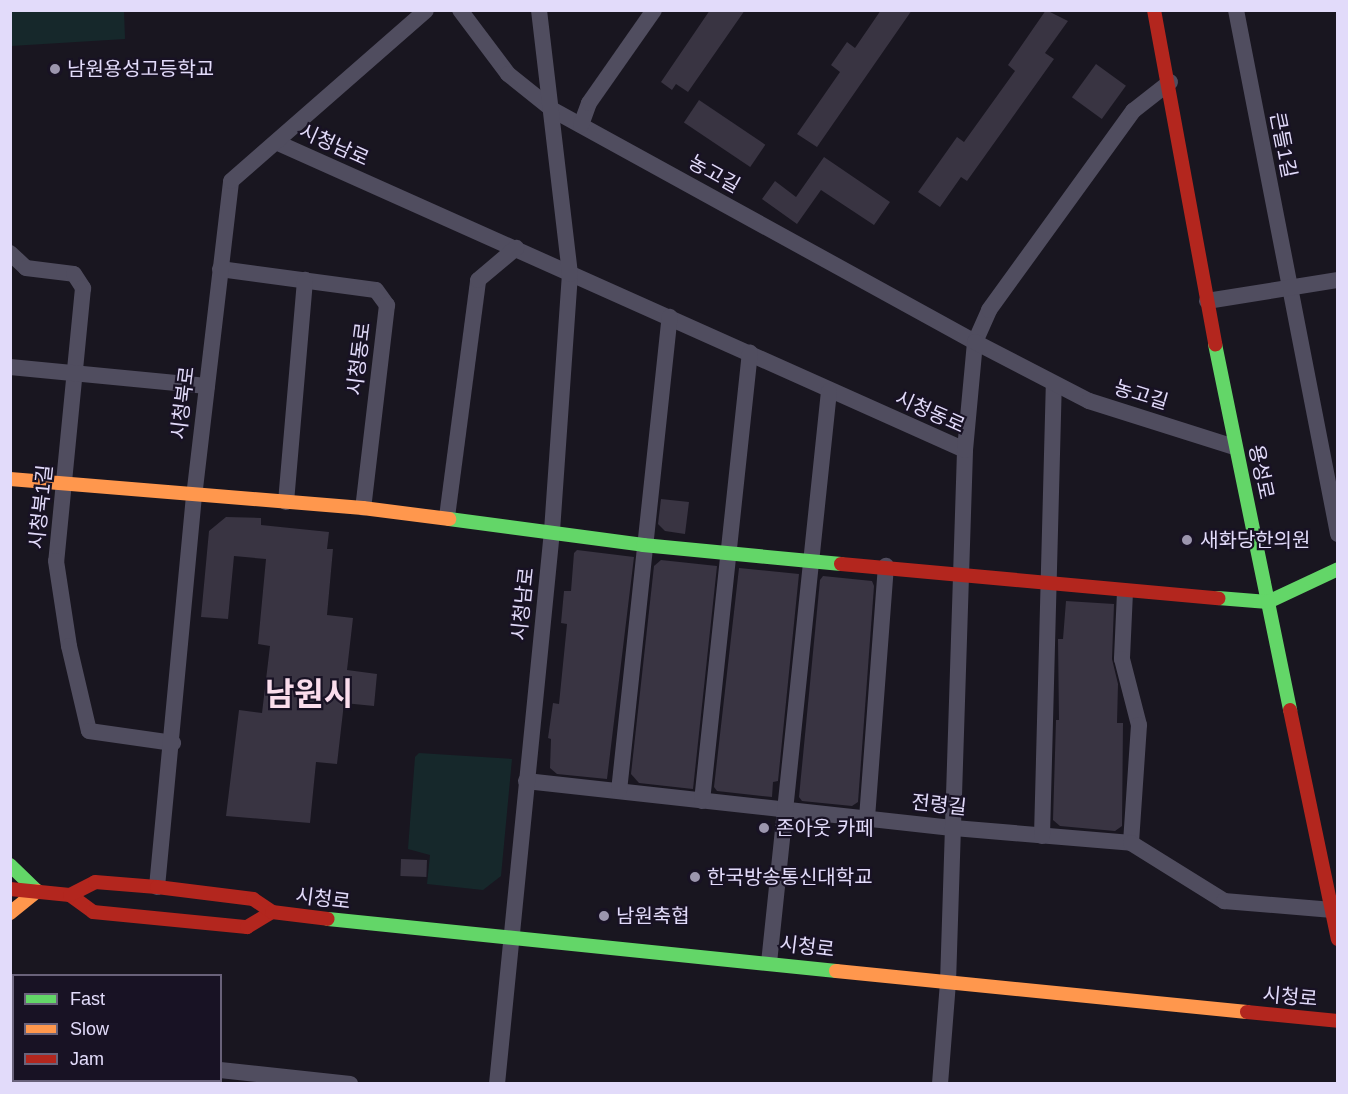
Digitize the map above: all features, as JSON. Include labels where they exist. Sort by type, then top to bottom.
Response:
[{"type":"street","name":"시청북로","points":[[157,887],[194,497],[231,181],[426,10]]},
{"type":"street","name":"농고길","points":[[460,10],[508,74],[553,110],[1054,386],[1089,401],[1234,447]]},
{"type":"street","name":"시청남로","points":[[497,1083],[514,939],[526,780],[552,531],[570,274],[553,110],[539,10]]},
{"type":"street","points":[[581,125],[589,103],[654,10]]},
{"type":"street","name":"용성로","points":[[1154,10],[1170,82],[1234,447],[1338,939]]},
{"type":"street","name":"큰들1길","points":[[1236,10],[1338,534]]},
{"type":"street","points":[[965,450],[975,342],[989,310],[1133,111],[1170,82]]},
{"type":"street","name":"시청남로","points":[[278,142],[570,274]]},
{"type":"street","points":[[447,517],[478,280],[516,248]]},
{"type":"street","name":"시청북1길","points":[[10,253],[26,268],[74,274],[83,288],[56,561],[69,646],[89,731],[172,744]]},
{"type":"street","name":"시청동로","points":[[220,269],[376,290],[387,305],[363,508]]},
{"type":"street","name":"시청동로","points":[[570,274],[965,450],[948,983],[940,1083]]},
{"type":"street","points":[[286,502],[305,280]]},
{"type":"street","points":[[1207,301],[1338,280]]},
{"type":"street","points":[[619,791],[643,545],[670,317]]},
{"type":"street","points":[[702,801],[750,353]]},
{"type":"street","points":[[10,367],[207,386]]},
{"type":"street","points":[[1042,836],[1046,582],[1054,386]]},
{"type":"street","points":[[769,963],[830,391]]},
{"type":"street","points":[[10,479],[194,497],[363,508],[447,517],[643,545],[886,566],[961,576],[1046,582],[1125,592],[1268,602],[1338,569]]},
{"type":"street","points":[[867,818],[886,566]]},
{"type":"street","points":[[1125,592],[1122,658],[1139,725],[1131,843]]},
{"type":"street","name":"전령길","points":[[526,780],[954,828],[1131,843],[1224,901],[1333,910]]},
{"type":"street","points":[[10,865],[37,891],[10,913]]},
{"type":"street","name":"시청로","points":[[70,895],[95,882],[157,887],[253,899],[272,912],[514,939],[1338,1021]]},
{"type":"street","name":"시청로","points":[[10,889],[70,895],[93,912],[247,927],[272,912]]},
{"type":"street","points":[[222,1070],[296,1081],[350,1083]]},
{"type":"shaded area","points":[[11,10],[124,11],[125,39],[11,46]]},
{"type":"shaded area","points":[[419,753],[512,759],[501,876],[483,890],[427,884],[430,855],[408,849],[415,757]]},
{"type":"building","points":[[710,10],[745,10],[688,92],[676,84],[672,90],[661,82]]},
{"type":"building","points":[[881,10],[912,10],[817,147],[797,134],[840,72],[831,65],[847,42],[855,48]]},
{"type":"building","points":[[1046,10],[1068,21],[1045,53],[1054,59],[967,181],[961,177],[940,207],[918,192],[957,137],[964,142],[1015,71],[1008,65]]},
{"type":"building","points":[[1096,64],[1126,86],[1102,119],[1072,97]]},
{"type":"building","points":[[699,100],[765,145],[750,167],[684,122]]},
{"type":"building","points":[[824,157],[890,202],[874,225],[821,190],[797,224],[762,199],[775,181],[796,197]]},
{"type":"building","points":[[661,499],[689,502],[685,534],[665,531],[658,524]]},
{"type":"building","points":[[226,517],[261,518],[261,525],[329,532],[327,549],[333,549],[327,615],[353,618],[347,670],[377,674],[374,706],[344,703],[337,764],[316,762],[310,823],[226,816],[239,710],[262,713],[270,646],[258,644],[266,559],[234,556],[228,619],[201,617],[209,531]]},
{"type":"building","points":[[577,550],[634,557],[607,779],[557,774],[550,768],[551,739],[548,738],[553,703],[559,704],[567,624],[561,623],[564,591],[571,591],[574,553]]},
{"type":"building","points":[[661,560],[717,566],[693,789],[639,783],[631,774],[654,566]]},
{"type":"building","points":[[739,568],[799,574],[778,781],[773,782],[772,797],[717,791],[714,787]]},
{"type":"building","points":[[823,576],[872,581],[874,586],[858,802],[852,806],[802,801],[799,797],[820,580]]},
{"type":"building","points":[[1066,601],[1114,604],[1112,659],[1118,684],[1117,723],[1123,723],[1122,826],[1115,831],[1060,826],[1053,820],[1056,720],[1059,720],[1058,639],[1063,639]]},
{"type":"building","points":[[401,859],[427,860],[426,877],[400,876]]},
{"type":"traffic: fast","points":[[1215,344],[1290,710]]},
{"type":"traffic: fast","points":[[449,519],[643,545],[841,564]]},
{"type":"traffic: fast","points":[[1218,598],[1268,602],[1338,569]]},
{"type":"traffic: fast","points":[[10,865],[37,891]]},
{"type":"traffic: fast","points":[[328,919],[836,971]]},
{"type":"traffic: slow","points":[[10,479],[363,508],[449,519]]},
{"type":"traffic: slow","points":[[10,913],[37,891]]},
{"type":"traffic: slow","points":[[836,971],[1247,1012]]},
{"type":"traffic: jam","points":[[1154,10],[1215,344]]},
{"type":"traffic: jam","points":[[841,564],[1218,598]]},
{"type":"traffic: jam","points":[[1290,710],[1338,939]]},
{"type":"traffic: jam","points":[[70,895],[95,882],[157,887],[253,899],[272,912],[328,919]]},
{"type":"traffic: jam","points":[[10,889],[70,895],[93,912],[247,927],[272,912]]},
{"type":"traffic: jam","points":[[1247,1012],[1338,1021]]},
{"type":"place","name":"남원용성고등학교","points":[[55,69]]},
{"type":"place","name":"새화당한의원","points":[[1187,540]]},
{"type":"place","name":"존아웃 카페","points":[[764,828]]},
{"type":"place","name":"한국방송통신대학교","points":[[695,877]]},
{"type":"place","name":"남원축협","points":[[604,916]]},
{"type":"district","name":"남원시","points":[[309,694]]}]
